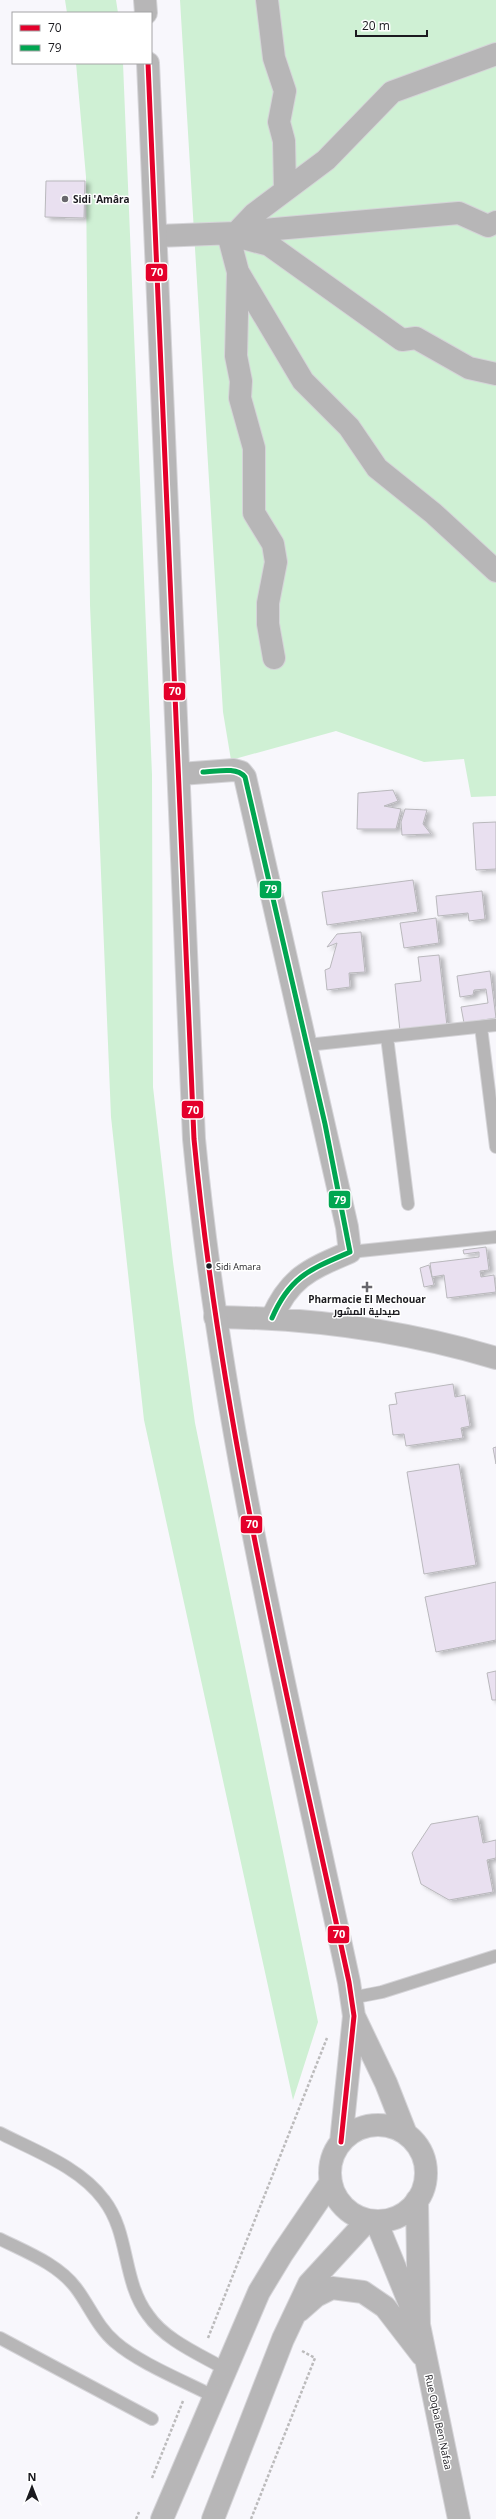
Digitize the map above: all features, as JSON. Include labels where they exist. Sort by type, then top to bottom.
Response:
[{"type":"street","points":[[145,0],[146,12]]},
{"type":"street","points":[[267,0],[274,58],[284,90],[280,122],[284,141],[285,190]]},
{"type":"street","points":[[232,234],[254,214],[326,160],[392,92],[496,54]]},
{"type":"street","points":[[148,64],[157,236],[180,774],[194,1139],[203,1230],[215,1317],[266,1600],[353,2007],[406,2134]]},
{"type":"street","points":[[157,236],[232,234],[459,214],[488,226],[496,222]]},
{"type":"street","points":[[232,234],[238,272],[236,356],[241,381],[240,398],[254,448],[254,513],[273,544],[276,562],[268,603],[268,624],[274,658]]},
{"type":"street","points":[[232,234],[269,245],[402,340],[416,338],[469,368],[496,374]]},
{"type":"street","points":[[238,272],[303,381],[349,427],[377,468],[433,513],[496,571]]},
{"type":"street","points":[[180,774],[234,770],[241,772],[244,777],[307,1045],[347,1227],[350,1252],[313,1268],[295,1282],[281,1297],[272,1318]]},
{"type":"street","points":[[215,1317],[272,1318],[390,1334],[455,1346],[496,1358]]},
{"type":"street","points":[[341,2142],[352,2133],[365,2127],[379,2125],[393,2127],[406,2134],[416,2144],[423,2157],[426,2172],[424,2187],[417,2200],[403,2214],[372,2221],[356,2216],[342,2204],[331,2182],[331,2161],[341,2142],[353,2007]]},
{"type":"street","points":[[162,2519],[213,2396],[259,2292],[286,2247],[331,2182]]},
{"type":"street","name":"Rue Oqba Ben Nafaa","points":[[417,2200],[419,2325],[459,2519]]},
{"type":"street","points":[[213,2519],[282,2339],[309,2284],[372,2221]]},
{"type":"street","name":"Rue Oqba Ben Nafaa","points":[[372,2221],[419,2325]]},
{"type":"street","points":[[295,2314],[316,2296],[332,2288],[363,2292],[385,2307],[426,2359]]},
{"type":"lane","points":[[307,1045],[496,1025]]},
{"type":"lane","points":[[481,1027],[496,1147]]},
{"type":"lane","points":[[387,1037],[408,1204]]},
{"type":"lane","points":[[350,1252],[496,1237]]},
{"type":"lane","points":[[353,2007],[382,1992],[496,1956]]},
{"type":"lane","points":[[0,2133],[77,2174],[104,2199],[121,2232],[135,2291],[140,2304],[157,2326],[225,2369]]},
{"type":"lane","points":[[0,2239],[52,2266],[64,2276],[75,2287],[107,2334],[121,2348],[213,2396]]},
{"type":"lane","points":[[0,2338],[152,2419]]},
{"type":"path","points":[[201,2355],[329,2033]]},
{"type":"path","points":[[251,2519],[315,2358],[282,2339]]},
{"type":"path","points":[[149,2485],[190,2384]]},
{"type":"path","points":[[136,2519],[141,2506]]},
{"type":"green space","points":[[65,0],[116,0],[118,12],[67,12]]},
{"type":"green space","points":[[180,0],[496,0],[496,796],[471,797],[464,759],[424,762],[336,731],[231,760],[223,712]]},
{"type":"green space","points":[[76,64],[123,64],[152,775],[153,1087],[173,1262],[195,1423],[318,2022],[293,2100],[144,1420],[111,1117],[90,605],[86,177]]},
{"type":"building","name":"Sidi 'Amâra","points":[[46,181],[85,181],[84,218],[45,217]]},
{"type":"building","points":[[393,790],[398,801],[384,806],[401,809],[396,829],[357,829],[358,793]]},
{"type":"building","points":[[405,809],[427,810],[423,824],[431,834],[402,835],[401,822]]},
{"type":"building","points":[[496,822],[496,869],[476,870],[473,823]]},
{"type":"building","points":[[413,880],[418,912],[327,925],[322,892]]},
{"type":"building","points":[[482,891],[485,919],[469,921],[468,913],[438,916],[436,896]]},
{"type":"building","points":[[436,918],[439,943],[404,948],[400,923]]},
{"type":"building","points":[[361,932],[365,972],[349,973],[350,987],[327,990],[325,970],[330,968],[337,943],[327,947],[337,934]]},
{"type":"building","points":[[439,955],[447,1026],[400,1031],[395,984],[421,981],[418,957]]},
{"type":"building","points":[[490,971],[496,1018],[464,1023],[461,1007],[488,1003],[486,989],[474,990],[473,995],[460,997],[457,976]]},
{"type":"building","points":[[486,1247],[489,1270],[480,1271],[481,1277],[494,1275],[496,1292],[447,1298],[444,1275],[432,1277],[430,1263],[479,1257],[479,1252],[464,1254],[463,1250]]},
{"type":"building","points":[[429,1265],[434,1285],[424,1287],[420,1268]]},
{"type":"building","points":[[453,1384],[455,1397],[465,1395],[470,1426],[461,1428],[463,1438],[406,1446],[404,1434],[393,1435],[389,1405],[397,1404],[395,1393]]},
{"type":"building","points":[[496,1447],[496,1464],[493,1448]]},
{"type":"building","points":[[459,1464],[476,1565],[424,1574],[407,1472]]},
{"type":"building","points":[[496,1582],[496,1640],[436,1652],[425,1597]]},
{"type":"building","points":[[496,1671],[496,1700],[492,1700],[487,1673]]},
{"type":"building","points":[[478,1816],[483,1843],[496,1840],[496,1858],[487,1860],[493,1892],[449,1900],[421,1884],[412,1853],[431,1824]]},
{"type":"transit line","name":"70","points":[[148,64],[194,1139],[206,1246],[221,1352],[239,1457],[259,1563],[349,1982],[354,2016],[341,2142]]},
{"type":"transit line","name":"79","points":[[203,772],[225,770],[236,772],[245,777],[325,1124],[350,1252],[313,1269],[294,1283],[286,1292],[272,1318]]},
{"type":"place","name":"Sidi 'Amâra","points":[[65,199]]},
{"type":"place","name":"Sidi Amara","points":[[209,1266]]},
{"type":"place","name":"Pharmacie El Mechouar صيدلية المشور","points":[[367,1287]]}]
